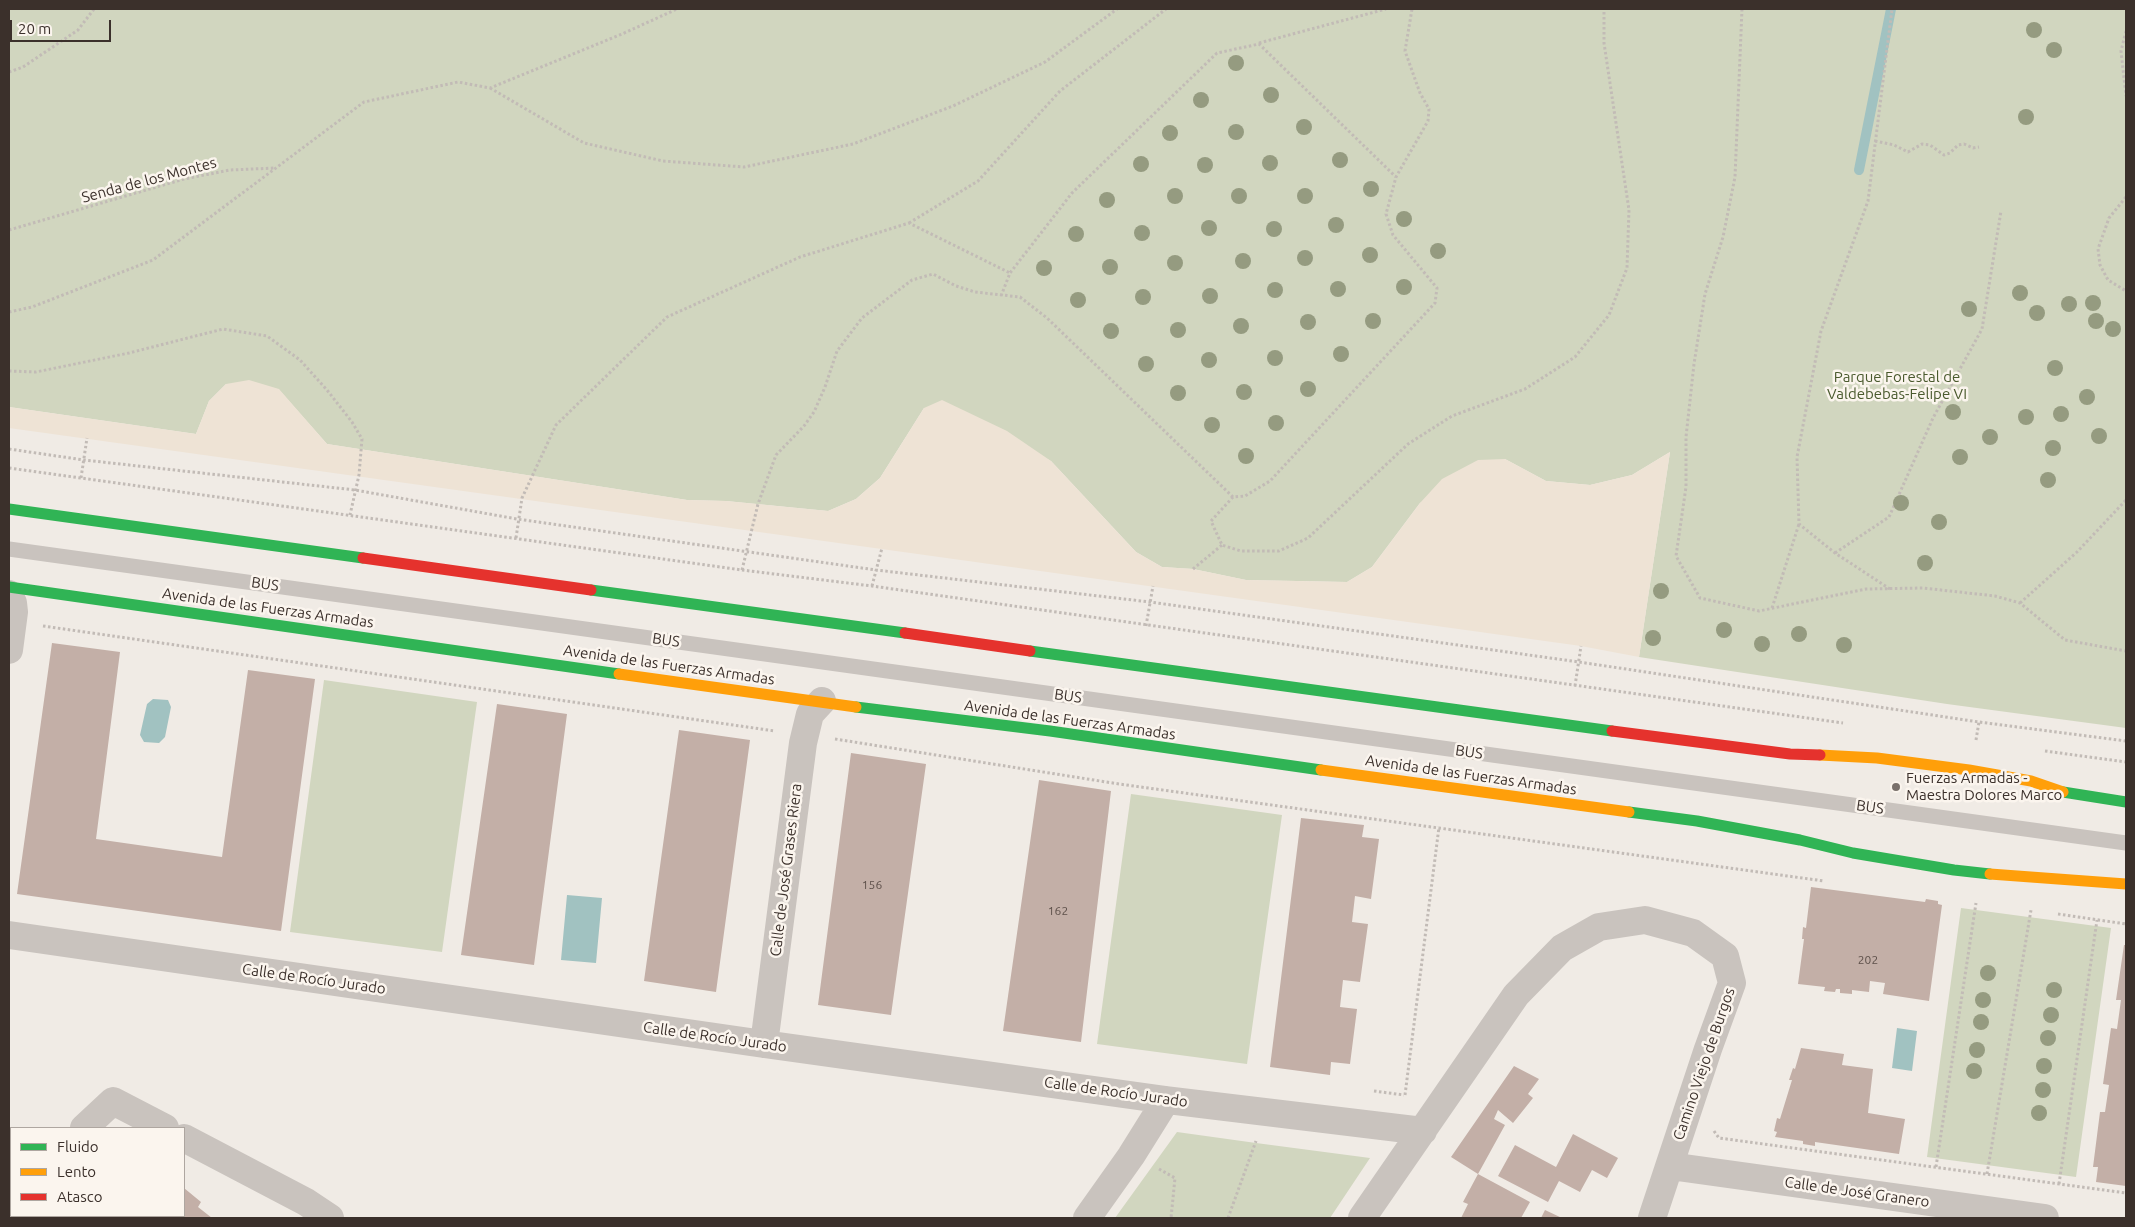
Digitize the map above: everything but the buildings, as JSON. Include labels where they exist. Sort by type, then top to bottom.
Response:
[{"type":"street","points":[[9,509],[1578,726],[1790,754],[1877,758],[1969,770],[2031,781],[2086,796],[2126,802]]},
{"type":"street","name":"Avenida de las Fuerzas Armadas","points":[[9,587],[822,701],[1697,820],[1800,840],[1853,853],[1954,870],[2041,879],[2126,884]]},
{"type":"street","points":[[9,594],[14,612],[9,650]]},
{"type":"street","name":"Calle de José Grases Riera","points":[[764,1044],[803,743],[810,714],[822,701]]},
{"type":"street","name":"Camino Viejo de Burgos","points":[[1362,1218],[1516,995],[1562,948],[1599,928],[1646,920],[1693,933],[1717,950],[1725,956],[1732,983],[1652,1218]]},
{"type":"street","name":"Calle de Rocío Jurado","points":[[9,935],[1166,1100],[1423,1131]]},
{"type":"street","points":[[1087,1218],[1131,1156],[1166,1100]]},
{"type":"street","points":[[85,1127],[113,1101],[163,1127]]},
{"type":"street","points":[[185,1139],[306,1202],[330,1218]]},
{"type":"street","name":"Calle de José Granero","points":[[1670,1166],[1999,1215],[2045,1218]]},
{"type":"lane","name":"BUS","points":[[9,549],[2126,843]]},
{"type":"path","points":[[9,72],[23,67],[78,30],[94,9]]},
{"type":"path","points":[[490,88],[622,34],[677,9]]},
{"type":"path","points":[[9,312],[32,307],[154,260],[364,102],[458,82],[490,88],[584,142],[663,161],[744,167],[853,144],[953,106],[1045,62],[1117,9]]},
{"type":"path","points":[[516,538],[517,519],[522,498],[556,425],[667,317],[800,257],[908,223],[978,181],[1060,91],[1166,9]]},
{"type":"path","points":[[1001,296],[1010,273],[1072,193],[1217,53],[1259,44],[1386,9]]},
{"type":"path","points":[[1412,9],[1405,51],[1420,93],[1429,109],[1428,121],[1396,177],[1386,214],[1393,235],[1437,288],[1435,303],[1270,480],[1245,496],[1233,497],[1211,521],[1222,545],[1241,551],[1279,552],[1308,538],[1408,444],[1452,416],[1525,389],[1575,357],[1609,315],[1627,268],[1629,210],[1604,43],[1604,9]]},
{"type":"path","points":[[1742,9],[1734,177],[1723,237],[1705,294],[1694,364],[1686,437],[1686,487],[1676,556],[1700,598],[1759,610],[1866,590],[1923,588],[1986,595],[2020,603],[2065,640],[2126,652]]},
{"type":"path","points":[[1772,608],[1799,524],[1797,457],[1821,331],[1868,201],[1892,9]]},
{"type":"path","points":[[2126,31],[2120,50],[2126,96]]},
{"type":"path","points":[[1259,44],[1396,177]]},
{"type":"path","points":[[1875,141],[1894,145],[1908,152],[1922,144],[1930,145],[1944,155],[1950,153],[1958,145],[1964,144],[1973,148],[1979,147]]},
{"type":"path","name":"Senda de los Montes","points":[[9,230],[184,179],[230,170],[275,168]]},
{"type":"path","points":[[2126,197],[2109,218],[2098,249],[2100,266],[2108,280],[2126,292]]},
{"type":"path","points":[[1835,553],[1889,517],[1933,418],[1982,329],[2001,211]]},
{"type":"path","points":[[908,223],[1010,273]]},
{"type":"path","points":[[742,570],[758,504],[776,455],[804,426],[814,412],[826,386],[837,351],[862,318],[912,280],[933,274],[956,286],[975,292],[1020,297],[1047,318],[1233,497]]},
{"type":"path","points":[[9,371],[36,372],[129,354],[223,329],[267,336],[306,366],[332,396],[362,439],[356,490],[350,515]]},
{"type":"path","points":[[81,478],[87,438]]},
{"type":"path","points":[[9,449],[84,460],[356,490],[517,519],[876,570],[1150,602],[1579,662],[1979,722],[2126,741]]},
{"type":"path","points":[[9,468],[742,570],[872,586],[1849,724]]},
{"type":"path","points":[[2020,603],[2077,552],[2126,500]]},
{"type":"path","points":[[1799,524],[1835,553],[1891,589]]},
{"type":"path","points":[[1193,569],[1222,545]]},
{"type":"path","points":[[872,586],[882,548]]},
{"type":"path","points":[[1146,626],[1153,586]]},
{"type":"path","points":[[36,625],[783,732]]},
{"type":"path","points":[[1575,686],[1581,646]]},
{"type":"path","points":[[1976,741],[1979,722]]},
{"type":"path","points":[[829,738],[1119,784],[1828,881]]},
{"type":"path","points":[[1966,740],[1986,742]]},
{"type":"path","points":[[2042,750],[2126,762]]},
{"type":"path","points":[[1405,1095],[1438,828]]},
{"type":"path","points":[[1968,901],[1985,904]]},
{"type":"path","points":[[1936,1167],[1976,902]]},
{"type":"path","points":[[2022,909],[2040,911]]},
{"type":"path","points":[[1987,1174],[2031,910]]},
{"type":"path","points":[[2050,913],[2126,924]]},
{"type":"path","points":[[2059,1184],[2097,920]]},
{"type":"path","points":[[1228,1218],[1256,1143],[1264,1112]]},
{"type":"path","points":[[1171,1218],[1175,1178]]},
{"type":"green space","name":"Parque Forestal de Valdebebas-Felipe VI","points":[[9,9],[2126,9],[2126,728],[1947,704],[1639,657],[1670,452],[1632,475],[1590,485],[1546,481],[1505,459],[1420,503],[1372,567],[1347,582],[1246,580],[1193,569],[1162,567],[1136,552],[1051,461],[924,408],[880,478],[856,499],[828,511],[726,501],[687,500],[327,444],[279,390],[226,384],[209,401],[196,434],[9,407]]},
{"type":"green space","points":[[324,680],[477,702],[442,952],[290,932]]},
{"type":"green space","points":[[1131,794],[1282,815],[1247,1064],[1097,1044]]},
{"type":"green space","points":[[1961,908],[2111,928],[2076,1177],[1927,1157]]},
{"type":"green space","points":[[1177,1132],[1370,1158],[1330,1218],[1115,1218]]},
{"type":"shaded area","points":[[249,380],[279,389],[327,444],[687,500],[726,501],[828,511],[856,499],[880,478],[924,408],[942,400],[1007,431],[1051,461],[1136,552],[1162,567],[1193,569],[1246,580],[1347,582],[1372,567],[1420,503],[1442,479],[1478,460],[1505,459],[1546,481],[1590,485],[1632,475],[1670,452],[1639,657],[1581,646],[9,428],[9,407],[196,434],[209,401],[226,384]]},
{"type":"water","points":[[153,699],[168,700],[171,707],[165,737],[159,743],[144,742],[140,735],[147,704]]},
{"type":"water","points":[[567,895],[602,898],[596,963],[561,960]]},
{"type":"water","points":[[1897,1028],[1917,1031],[1912,1071],[1892,1068]]},
{"type":"waterway","points":[[1859,170],[1891,9]]},
{"type":"traffic: fast","points":[[9,509],[363,558]]},
{"type":"traffic: fast","points":[[9,587],[619,674]]},
{"type":"traffic: fast","points":[[591,590],[905,633]]},
{"type":"traffic: fast","points":[[1030,651],[1612,731]]},
{"type":"traffic: fast","points":[[856,707],[1050,731],[1321,770]]},
{"type":"traffic: fast","points":[[2063,792],[2126,802]]},
{"type":"traffic: fast","points":[[1629,812],[1697,821],[1800,840],[1853,853],[1954,870],[1990,874]]},
{"type":"traffic: slow","points":[[619,674],[856,707]]},
{"type":"traffic: slow","points":[[1820,755],[1877,758],[1969,770],[2031,781],[2063,792]]},
{"type":"traffic: slow","points":[[1321,770],[1629,812]]},
{"type":"traffic: slow","points":[[1990,874],[2126,884]]},
{"type":"traffic: jam","points":[[363,558],[591,590]]},
{"type":"traffic: jam","points":[[905,633],[1030,651]]},
{"type":"traffic: jam","points":[[1612,731],[1790,754],[1820,755]]},
{"type":"place","name":"Fuerzas Armadas - Maestra Dolores Marco","points":[[1896,787]]}]
